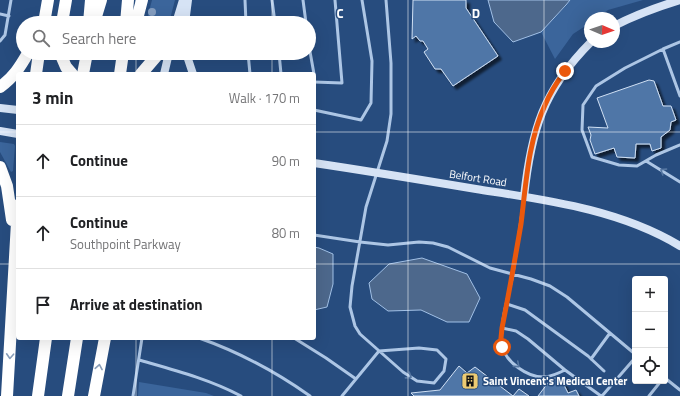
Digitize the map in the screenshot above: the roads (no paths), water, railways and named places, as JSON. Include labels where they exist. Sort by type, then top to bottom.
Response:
[{"type":"highway","points":[[63,16],[66,0]]},
{"type":"highway","points":[[89,16],[90,0]]},
{"type":"highway","points":[[96,16],[101,0]]},
{"type":"highway","points":[[127,16],[128,0]]},
{"type":"highway","points":[[138,16],[142,0]]},
{"type":"highway","points":[[45,16],[47,5]]},
{"type":"highway","points":[[0,87],[12,77],[24,60]]},
{"type":"highway","points":[[36,72],[38,60]]},
{"type":"highway","points":[[63,60],[70,72]]},
{"type":"highway","points":[[84,72],[86,60]]},
{"type":"highway","points":[[120,72],[123,60]]},
{"type":"highway","points":[[143,72],[153,60]]},
{"type":"highway","points":[[0,167],[7,186],[16,239]]},
{"type":"highway","points":[[7,396],[16,260]]},
{"type":"highway","points":[[38,396],[46,340]]},
{"type":"highway","points":[[68,396],[77,340]]},
{"type":"highway","points":[[94,396],[105,340]]},
{"type":"main road","points":[[178,16],[183,0]]},
{"type":"main road","points":[[186,16],[188,0]]},
{"type":"main road","points":[[620,23],[656,7],[680,0]]},
{"type":"main road","points":[[524,197],[536,131],[544,106],[551,91],[565,71],[585,48]]},
{"type":"main road","points":[[164,72],[167,60]]},
{"type":"main road","points":[[189,60],[193,72]]},
{"type":"main road","points":[[0,108],[16,110]]},
{"type":"main road","points":[[0,131],[16,134]]},
{"type":"main road","name":"Belfort Road","points":[[316,163],[524,197],[586,209],[615,217],[651,231],[680,246]]},
{"type":"lane","points":[[0,41],[5,35],[11,0]]},
{"type":"lane","points":[[245,0],[246,16]]},
{"type":"lane","points":[[272,0],[274,16]]},
{"type":"lane","points":[[303,0],[305,16]]},
{"type":"lane","points":[[316,82],[342,83],[335,0]]},
{"type":"lane","points":[[316,110],[361,120],[371,103],[372,61],[362,0]]},
{"type":"lane","points":[[342,396],[380,351],[419,348],[437,350],[446,359],[444,370],[434,383],[417,381],[403,372],[380,351],[360,334],[351,315],[350,307],[352,286],[366,207],[387,141],[391,114],[392,63],[386,0]]},
{"type":"lane","points":[[0,14],[8,16]]},
{"type":"lane","points":[[680,42],[625,68],[596,86],[583,105],[582,130],[592,158],[619,165],[637,166],[680,145]]},
{"type":"lane","points":[[663,49],[680,96]]},
{"type":"lane","points":[[249,60],[250,72]]},
{"type":"lane","points":[[280,60],[281,72]]},
{"type":"lane","points":[[312,60],[314,72]]},
{"type":"lane","points":[[646,161],[680,182]]},
{"type":"lane","points":[[524,197],[502,328],[502,347],[506,356],[524,371],[534,376],[545,377],[556,375],[566,370]]},
{"type":"lane","points":[[316,235],[360,242],[388,244],[419,242],[433,243],[455,250],[490,268],[550,286],[567,297],[632,351]]},
{"type":"lane","points":[[507,304],[525,310],[591,359],[604,371]]},
{"type":"lane","points":[[502,328],[516,331],[528,338],[566,370],[602,396],[632,361]]},
{"type":"lane","points":[[591,359],[610,333]]},
{"type":"lane","points":[[133,396],[142,340]]},
{"type":"lane","points":[[205,340],[250,359],[288,380],[310,396]]},
{"type":"lane","points":[[297,340],[356,379]]},
{"type":"lane","points":[[139,360],[222,386],[242,396]]},
{"type":"lane","points":[[668,380],[680,390]]},
{"type":"lane","points":[[649,396],[659,384]]},
{"type":"place","name":"Saint Vincent's Medical Center","points":[[470,381]]}]
